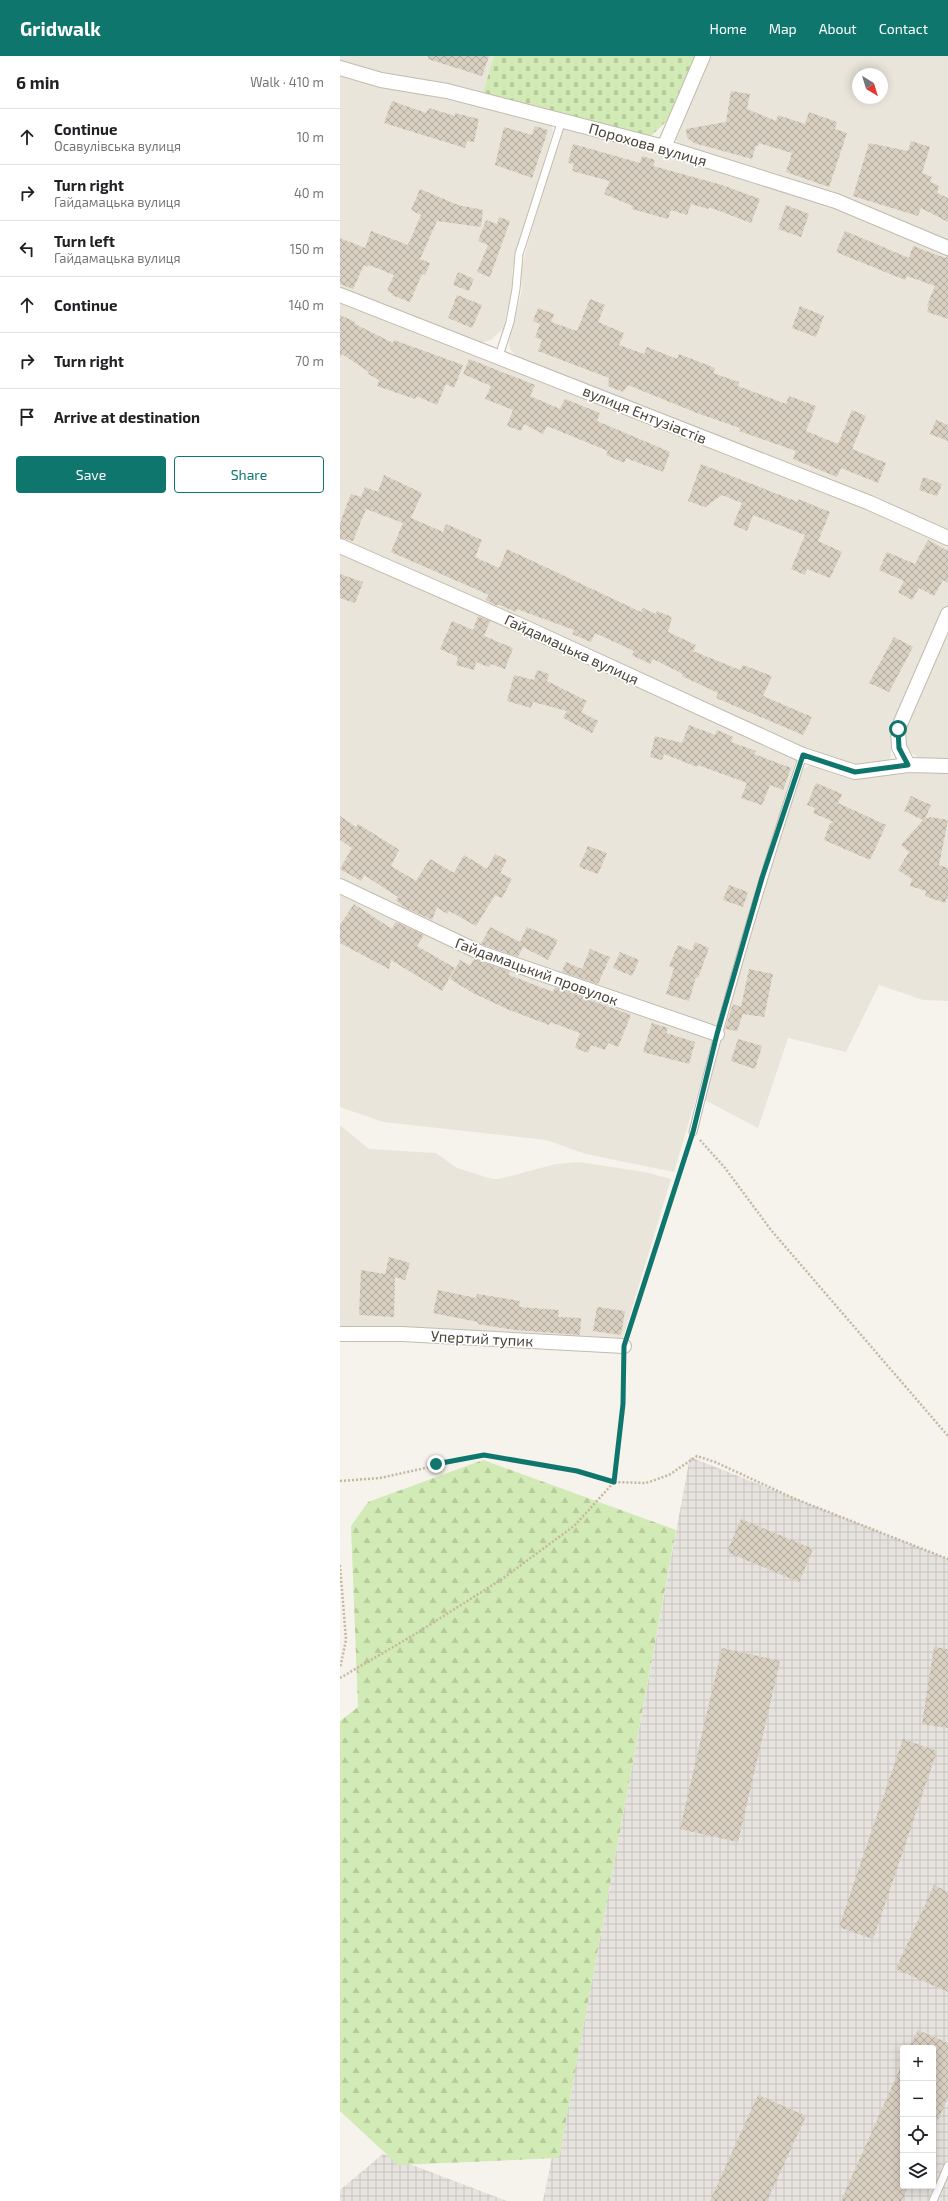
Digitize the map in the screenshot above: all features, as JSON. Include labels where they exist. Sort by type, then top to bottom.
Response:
[{"type":"street","points":[[664,147],[703,56]]},
{"type":"street","name":"Порохова вулиця","points":[[340,68],[381,80],[447,91],[664,147],[836,202],[948,248]]},
{"type":"street","name":"вулиця Ентузіастів","points":[[340,295],[411,325],[499,356],[870,503],[948,538]]},
{"type":"street","name":"Гайдамацька вулиця","points":[[340,546],[522,626],[803,755],[855,772],[908,765],[948,766]]},
{"type":"street","points":[[908,765],[899,748],[898,729],[948,614]]},
{"type":"street","name":"Гайдамацький провулок","points":[[340,886],[481,953],[717,1034]]},
{"type":"street","name":"Упертий тупик","points":[[340,1334],[402,1334],[624,1346]]},
{"type":"lane","points":[[499,356],[510,322],[516,289],[519,254],[562,120]]},
{"type":"lane","points":[[693,1132],[717,1034],[762,878],[803,755]]},
{"type":"lane","points":[[933,2201],[948,2166]]},
{"type":"path","points":[[340,1678],[412,1636],[502,1579],[551,1544],[574,1526],[614,1482],[623,1404],[624,1346],[693,1132]]},
{"type":"path","points":[[693,1132],[724,1168],[771,1230],[948,1436]]},
{"type":"path","points":[[340,1481],[380,1478],[484,1455],[577,1471],[614,1482],[646,1483],[669,1475],[697,1456],[715,1462],[793,1498],[948,1559]]},
{"type":"path","points":[[340,1565],[346,1640],[340,1668]]},
{"type":"shaded area","points":[[340,56],[494,56],[482,96],[340,64]]},
{"type":"shaded area","points":[[706,56],[948,56],[948,240],[683,149],[673,136]]},
{"type":"shaded area","points":[[340,73],[380,85],[550,122],[553,131],[512,271],[513,287],[503,329],[491,340],[476,344],[340,291]]},
{"type":"shaded area","points":[[567,128],[670,156],[824,202],[948,253],[948,535],[518,359],[510,349],[509,341],[522,290],[521,271],[560,132]]},
{"type":"shaded area","points":[[340,301],[789,477],[948,542],[948,606],[893,729],[890,762],[855,766],[806,752],[340,542]]},
{"type":"shaded area","points":[[340,552],[797,757],[714,1029],[482,951],[340,883]]},
{"type":"shaded area","points":[[948,622],[948,759],[919,758],[907,750],[901,730]]},
{"type":"shaded area","points":[[811,764],[850,777],[883,776],[912,770],[948,771],[948,1001],[923,1000],[879,985],[846,1052],[788,1038],[758,1128],[703,1099],[766,877],[800,771]]},
{"type":"shaded area","points":[[340,889],[480,957],[714,1037],[674,1172],[586,1154],[546,1140],[383,1122],[340,1107]]},
{"type":"shaded area","points":[[340,1125],[369,1149],[436,1153],[457,1168],[492,1179],[499,1179],[556,1164],[579,1162],[644,1172],[671,1179],[623,1338],[402,1331],[340,1331]]},
{"type":"shaded area","points":[[690,1457],[948,1559],[948,2201],[543,2201],[552,2157],[559,2157]]},
{"type":"shaded area","points":[[383,2154],[507,2201],[340,2201],[340,2190]]},
{"type":"green space","points":[[494,56],[698,56],[674,114],[650,137],[482,96]]},
{"type":"green space","points":[[483,1460],[676,1530],[559,2158],[398,2165],[340,2111],[340,1721],[358,1707],[351,1526],[368,1502]]},
{"type":"building","points":[[428,56],[489,56],[482,76],[428,59]]},
{"type":"building","points":[[731,91],[750,94],[747,109],[776,121],[778,115],[805,124],[809,112],[837,122],[835,129],[847,133],[829,187],[786,172],[792,153],[759,143],[758,146],[756,145],[752,159],[694,143],[687,138],[686,129],[726,122]]},
{"type":"building","points":[[392,101],[426,113],[429,108],[455,116],[455,113],[479,119],[474,142],[467,141],[465,148],[384,123]]},
{"type":"building","points":[[535,126],[548,130],[532,178],[495,165],[504,127],[532,135]]},
{"type":"building","points":[[911,141],[930,147],[922,173],[932,177],[930,182],[939,186],[937,193],[948,198],[948,222],[921,208],[918,216],[853,196],[869,143],[908,151]]},
{"type":"building","points":[[573,144],[640,163],[642,156],[655,160],[653,166],[722,185],[760,199],[751,223],[709,207],[708,209],[691,204],[687,215],[671,210],[668,219],[632,209],[633,206],[604,194],[610,181],[572,171],[574,164],[568,163]]},
{"type":"building","points":[[420,189],[458,205],[483,210],[481,227],[437,221],[420,259],[430,263],[425,275],[422,274],[410,302],[392,295],[393,294],[387,291],[394,275],[369,265],[368,267],[364,265],[353,289],[340,284],[340,238],[365,248],[371,231],[408,245],[421,215],[411,210]]},
{"type":"building","points":[[786,205],[809,214],[801,237],[778,229]]},
{"type":"building","points":[[499,217],[510,221],[490,277],[477,272],[488,245],[478,241],[486,220],[497,224]]},
{"type":"building","points":[[845,231],[909,258],[913,246],[945,258],[948,256],[948,319],[927,312],[929,306],[927,305],[935,286],[907,276],[905,280],[836,252]]},
{"type":"building","points":[[458,272],[474,279],[469,291],[453,285]]},
{"type":"building","points":[[457,295],[482,305],[472,328],[448,318]]},
{"type":"building","points":[[590,299],[605,305],[598,322],[624,333],[619,345],[644,354],[647,347],[677,359],[679,354],[715,368],[713,373],[739,382],[738,386],[786,404],[789,396],[816,406],[806,431],[838,444],[852,410],[866,416],[852,449],[886,463],[878,483],[841,468],[837,477],[793,459],[796,451],[739,431],[740,428],[697,413],[628,385],[623,392],[608,386],[609,378],[538,351],[542,340],[535,337],[540,324],[533,321],[538,308],[554,314],[551,322],[577,331]]},
{"type":"building","points":[[800,306],[824,316],[816,337],[792,328]]},
{"type":"building","points":[[340,315],[393,343],[394,340],[463,365],[454,388],[446,384],[437,405],[417,396],[415,399],[377,386],[379,380],[368,374],[369,372],[342,354],[340,358]]},
{"type":"building","points":[[469,359],[535,385],[530,396],[560,409],[565,399],[600,413],[597,421],[670,452],[663,472],[626,458],[624,463],[606,455],[608,451],[547,426],[543,434],[524,424],[521,431],[507,426],[513,410],[485,399],[491,386],[463,374]]},
{"type":"building","points":[[936,420],[948,425],[948,441],[930,434]]},
{"type":"building","points":[[701,464],[798,502],[798,499],[830,512],[818,541],[842,552],[830,578],[807,569],[805,575],[791,569],[805,535],[753,515],[747,531],[733,525],[742,503],[722,495],[705,507],[688,501]]},
{"type":"building","points":[[384,475],[422,493],[411,518],[443,532],[446,524],[482,540],[475,557],[499,568],[507,549],[641,612],[643,608],[656,614],[657,611],[672,617],[668,632],[696,645],[693,651],[740,670],[743,665],[772,676],[763,696],[812,717],[803,735],[716,698],[718,693],[682,676],[683,674],[653,659],[650,664],[632,655],[634,651],[595,633],[591,642],[572,634],[574,630],[517,609],[516,612],[500,605],[496,605],[485,600],[489,595],[391,552],[403,523],[366,509],[353,541],[340,538],[340,523],[351,494],[361,497],[365,487],[378,492]]},
{"type":"building","points":[[923,477],[942,484],[937,496],[919,490]]},
{"type":"building","points":[[928,540],[948,551],[948,583],[943,580],[934,596],[919,588],[912,600],[898,592],[904,581],[879,570],[887,552],[915,564]]},
{"type":"building","points":[[340,574],[363,582],[355,603],[340,598]]},
{"type":"building","points":[[478,616],[490,621],[484,636],[513,648],[505,669],[491,664],[489,667],[476,662],[474,670],[456,665],[458,657],[440,649],[452,621],[473,630]]},
{"type":"building","points":[[894,637],[913,647],[889,692],[869,683]]},
{"type":"building","points":[[537,670],[549,674],[547,681],[587,701],[581,712],[598,721],[592,733],[563,718],[567,711],[533,702],[531,708],[507,701],[514,675],[534,680]]},
{"type":"building","points":[[689,725],[715,735],[717,730],[733,737],[731,742],[756,751],[754,754],[791,768],[783,790],[770,785],[762,805],[741,798],[747,783],[698,765],[697,767],[664,754],[662,760],[650,757],[655,736],[682,743]]},
{"type":"building","points":[[816,783],[842,794],[838,803],[886,825],[870,860],[824,840],[830,823],[834,822],[813,813],[815,808],[807,805]]},
{"type":"building","points":[[911,796],[931,805],[925,819],[930,817],[948,820],[939,865],[948,868],[948,895],[945,903],[925,896],[926,891],[910,886],[912,879],[898,870],[909,852],[901,845],[923,820],[904,811]]},
{"type":"building","points":[[340,816],[356,827],[358,824],[399,850],[391,866],[416,881],[430,859],[454,873],[464,855],[487,869],[495,854],[507,860],[500,873],[512,879],[502,898],[495,895],[476,926],[449,911],[447,914],[437,907],[432,920],[404,907],[396,900],[398,897],[364,875],[361,881],[340,869],[352,848],[340,840]]},
{"type":"building","points":[[588,846],[607,853],[598,874],[579,867]]},
{"type":"building","points":[[729,885],[748,892],[743,907],[723,900]]},
{"type":"building","points":[[354,904],[392,929],[396,922],[424,935],[417,946],[455,968],[442,991],[391,960],[389,969],[340,943],[340,925]]},
{"type":"building","points":[[490,927],[520,942],[527,927],[558,940],[548,960],[523,947],[518,957],[481,944]]},
{"type":"building","points":[[695,942],[709,948],[698,978],[696,977],[689,1001],[666,994],[674,968],[669,966],[678,945],[692,951]]},
{"type":"building","points":[[590,949],[610,957],[598,984],[562,972],[566,962],[582,969]]},
{"type":"building","points":[[620,952],[639,960],[632,976],[613,968]]},
{"type":"building","points":[[474,959],[510,972],[509,975],[553,992],[555,987],[631,1015],[618,1047],[608,1043],[605,1050],[591,1045],[588,1053],[575,1048],[580,1033],[550,1022],[549,1025],[507,1009],[473,993],[450,979],[460,960],[470,966]]},
{"type":"building","points":[[749,969],[773,974],[764,1017],[743,1014],[737,1031],[725,1029],[733,1004],[741,1007]]},
{"type":"building","points":[[652,1023],[668,1028],[666,1033],[695,1042],[689,1064],[643,1052]]},
{"type":"building","points":[[738,1039],[762,1046],[755,1069],[731,1061]]},
{"type":"building","points":[[389,1257],[410,1263],[405,1280],[395,1277],[394,1317],[359,1315],[361,1270],[385,1274]]},
{"type":"building","points":[[438,1290],[476,1298],[477,1294],[520,1301],[519,1307],[559,1310],[558,1317],[581,1318],[580,1335],[515,1330],[478,1324],[478,1322],[433,1313]]},
{"type":"building","points":[[597,1307],[625,1311],[621,1335],[593,1331]]},
{"type":"building","points":[[741,1519],[813,1549],[799,1582],[727,1552]]},
{"type":"building","points":[[934,1647],[948,1649],[948,1728],[922,1724]]},
{"type":"building","points":[[722,1648],[780,1661],[738,1842],[680,1829]]},
{"type":"building","points":[[903,1739],[937,1751],[873,1939],[839,1927]]},
{"type":"building","points":[[934,1885],[948,1892],[948,1992],[896,1969]]},
{"type":"building","points":[[918,2030],[948,2043],[948,2097],[936,2124],[936,2045],[910,2045]]},
{"type":"building","points":[[900,2069],[900,2189],[907,2189],[902,2201],[841,2201]]},
{"type":"building","points":[[758,2095],[806,2116],[767,2201],[710,2201]]},
{"type":"route","points":[[436,1464],[484,1455],[577,1471],[614,1482],[616,1452],[623,1404],[624,1346],[693,1132],[717,1034],[762,878],[803,755],[855,772],[908,765],[899,748],[898,729]]}]
